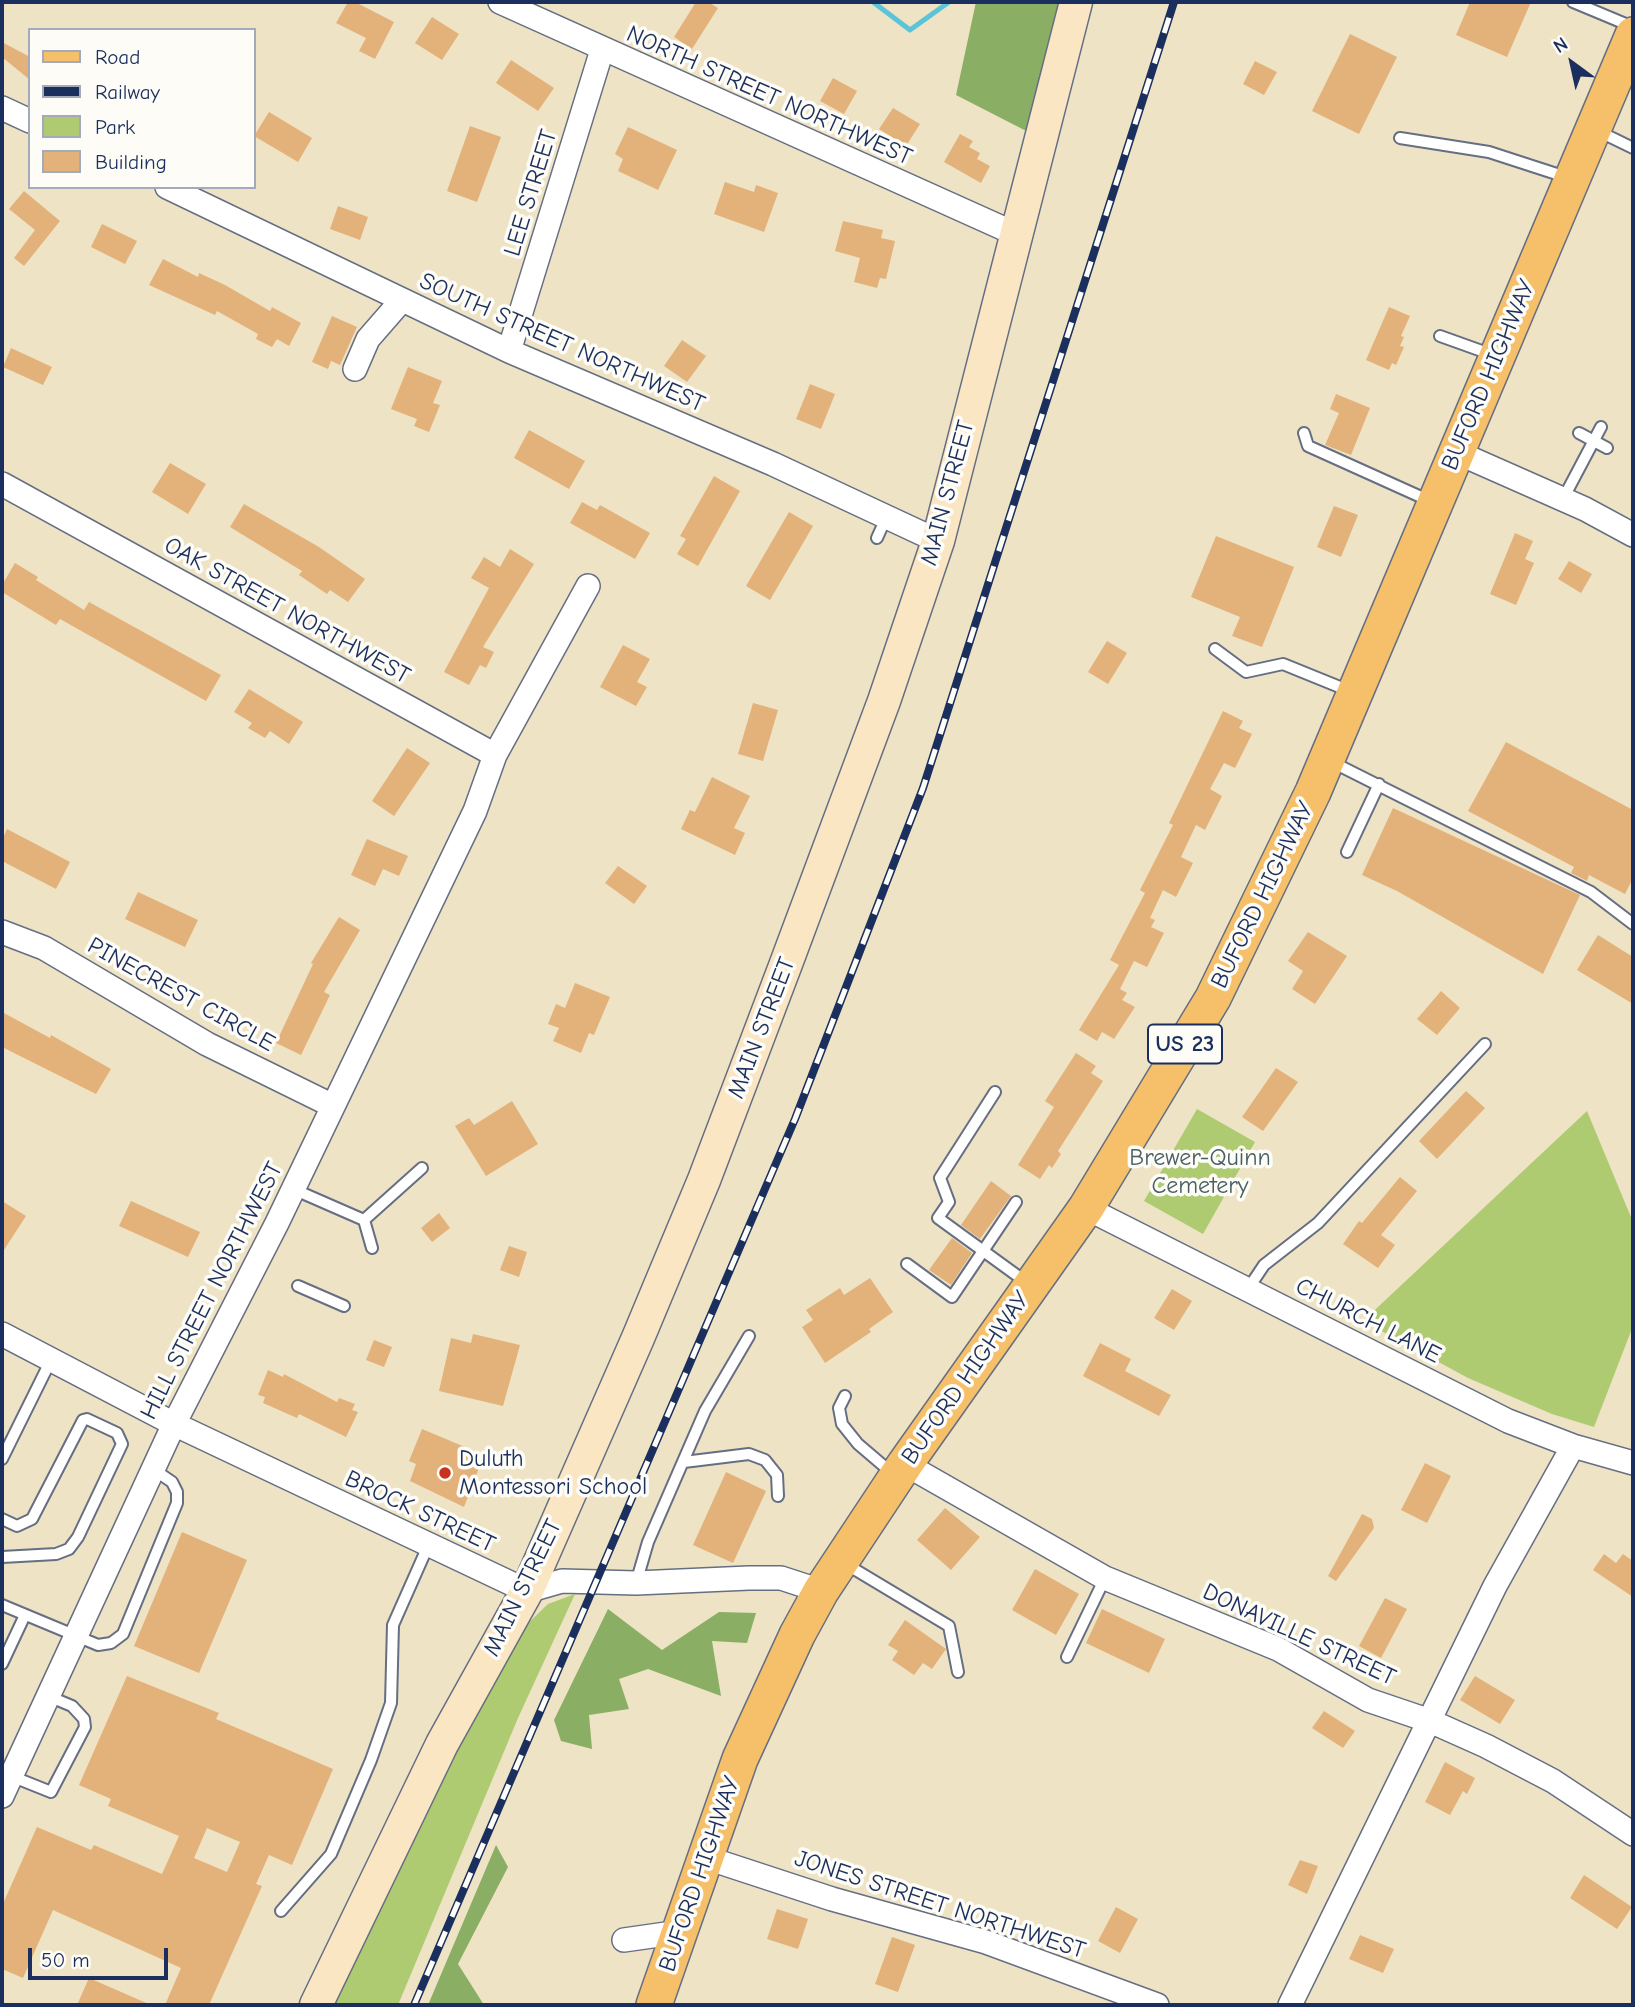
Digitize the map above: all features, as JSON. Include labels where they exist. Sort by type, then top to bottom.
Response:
[{"type":"main road","name":"BUFORD HIGHWAY","points":[[654,2005],[740,1759],[821,1591],[901,1470],[1086,1208],[1213,998],[1326,760],[1633,35]]},
{"type":"street","name":"NORTH STREET NORTHWEST","points":[[500,2],[1018,235]]},
{"type":"street","name":"MAIN STREET","points":[[316,2005],[442,1744],[527,1591],[704,1180],[884,701],[938,541],[1076,2]]},
{"type":"street","name":"LEE STREET","points":[[509,351],[602,50]]},
{"type":"street","points":[[2,108],[28,120]]},
{"type":"street","name":"SOUTH STREET NORTHWEST","points":[[171,189],[509,351],[773,464],[882,528],[938,541]]},
{"type":"street","points":[[355,369],[368,339],[402,300]]},
{"type":"street","points":[[1456,452],[1563,499],[1633,535]]},
{"type":"street","name":"OAK STREET NORTHWEST","points":[[2,484],[495,755]]},
{"type":"street","points":[[495,755],[588,586]]},
{"type":"street","name":"HILL STREET NORTHWEST","points":[[6,1786],[174,1424],[293,1189],[475,811],[495,755]]},
{"type":"street","name":"PINECREST CIRCLE","points":[[2,932],[44,948],[207,1044],[333,1106]]},
{"type":"street","name":"CHURCH LANE","points":[[1086,1208],[1508,1421],[1573,1446],[1633,1463]]},
{"type":"street","name":"BROCK STREET","points":[[2,1334],[174,1424],[527,1591]]},
{"type":"street","points":[[1290,2005],[1494,1586],[1573,1446]]},
{"type":"street","name":"DONAVILLE STREET","points":[[901,1470],[1010,1532],[1105,1577],[1278,1648],[1368,1700],[1430,1721],[1486,1746],[1553,1781],[1633,1834]]},
{"type":"street","points":[[527,1591],[562,1581],[636,1583],[781,1578],[821,1591]]},
{"type":"street","name":"JONES STREET NORTHWEST","points":[[707,1858],[831,1905],[986,1942],[1157,2005]]},
{"type":"street","points":[[624,1940],[680,1932]]},
{"type":"lane","points":[[1573,2],[1633,27]]},
{"type":"lane","points":[[1593,129],[1633,148]]},
{"type":"lane","points":[[1400,138],[1489,152],[1572,178]]},
{"type":"lane","points":[[1440,336],[1497,357]]},
{"type":"lane","points":[[1563,499],[1601,427]]},
{"type":"lane","points":[[1304,433],[1308,446],[1435,503]]},
{"type":"lane","points":[[1579,433],[1607,448]]},
{"type":"lane","points":[[1215,649],[1246,672],[1283,664],[1354,693]]},
{"type":"lane","points":[[1326,760],[1379,784],[1591,892],[1633,924]]},
{"type":"lane","points":[[1347,852],[1379,784]]},
{"type":"lane","points":[[1248,1289],[1264,1265],[1318,1223],[1485,1044]]},
{"type":"lane","points":[[995,1092],[940,1178],[949,1202],[938,1218],[1031,1286]]},
{"type":"lane","points":[[364,1220],[422,1168]]},
{"type":"lane","points":[[293,1189],[364,1220]]},
{"type":"lane","points":[[907,1264],[953,1297],[1016,1202]]},
{"type":"lane","points":[[364,1220],[372,1248]]},
{"type":"lane","points":[[298,1286],[344,1306]]},
{"type":"lane","points":[[636,1583],[648,1542],[705,1411],[749,1336]]},
{"type":"lane","points":[[2,1459],[51,1360]]},
{"type":"lane","points":[[845,1396],[839,1408],[842,1424],[858,1444],[901,1470]]},
{"type":"lane","points":[[2,1519],[17,1526],[33,1519],[78,1425],[87,1419],[113,1430],[122,1444],[78,1537],[69,1549],[57,1555],[2,1557]]},
{"type":"lane","points":[[684,1462],[749,1454],[765,1460],[776,1475],[778,1496]]},
{"type":"lane","points":[[2,1605],[98,1645],[111,1643],[123,1634],[177,1503],[177,1492],[172,1482],[153,1469]]},
{"type":"lane","points":[[281,1912],[331,1854],[371,1760],[391,1703],[393,1625],[428,1546]]},
{"type":"lane","points":[[841,1561],[949,1626],[958,1672]]},
{"type":"lane","points":[[1067,1657],[1105,1577]]},
{"type":"lane","points":[[2,1664],[25,1615]]},
{"type":"lane","points":[[6,1786],[51,1793],[85,1727],[83,1719],[72,1706],[48,1696]]},
{"type":"green space","points":[[976,2],[1073,2],[1034,135],[956,95]]},
{"type":"green space","name":"Brewer-Quinn Cemetery","points":[[1197,1109],[1255,1142],[1203,1234],[1144,1201]]},
{"type":"green space","points":[[1587,1111],[1633,1222],[1633,1326],[1594,1427],[1552,1414],[1468,1378],[1363,1321]]},
{"type":"green space","points":[[575,1594],[518,1718],[398,2005],[331,2005],[416,1826],[522,1629],[548,1604]]},
{"type":"green space","points":[[608,1609],[662,1650],[719,1612],[756,1613],[747,1643],[712,1641],[721,1696],[648,1669],[619,1679],[629,1709],[589,1715],[592,1749],[561,1741],[554,1720]]},
{"type":"green space","points":[[496,1845],[508,1867],[458,1964],[484,2005],[428,2005]]},
{"type":"building","points":[[348,2],[355,2],[394,22],[375,59],[359,51],[366,38],[336,23]]},
{"type":"building","points":[[696,2],[708,2],[718,8],[692,49],[674,37]]},
{"type":"building","points":[[1470,2],[1531,2],[1507,57],[1456,35]]},
{"type":"building","points":[[432,17],[459,34],[442,60],[415,43]]},
{"type":"building","points":[[1350,34],[1397,57],[1359,134],[1312,111]]},
{"type":"building","points":[[2,42],[28,56],[28,78],[2,57]]},
{"type":"building","points":[[511,60],[554,88],[538,111],[496,83]]},
{"type":"building","points":[[1255,61],[1277,72],[1264,95],[1243,84]]},
{"type":"building","points":[[833,78],[857,91],[844,114],[820,101]]},
{"type":"building","points":[[893,108],[920,124],[906,146],[879,129]]},
{"type":"building","points":[[269,112],[312,138],[298,162],[256,137]]},
{"type":"building","points":[[470,126],[501,137],[477,202],[447,191]]},
{"type":"building","points":[[628,127],[677,150],[658,190],[618,171],[623,159],[615,154]]},
{"type":"building","points":[[960,134],[973,141],[969,147],[980,153],[977,159],[990,166],[981,183],[944,162]]},
{"type":"building","points":[[725,182],[754,192],[756,185],[778,193],[764,232],[714,214]]},
{"type":"building","points":[[24,191],[60,221],[24,266],[14,258],[35,230],[9,209]]},
{"type":"building","points":[[338,206],[368,217],[360,240],[330,229]]},
{"type":"building","points":[[843,221],[883,230],[881,238],[895,241],[886,279],[880,278],[877,288],[854,282],[860,258],[835,251]]},
{"type":"building","points":[[102,224],[137,241],[125,264],[91,247]]},
{"type":"building","points":[[163,259],[198,277],[199,273],[225,285],[270,311],[272,307],[301,323],[289,346],[277,339],[272,347],[256,339],[258,334],[217,311],[215,315],[149,285]]},
{"type":"building","points":[[1389,307],[1410,316],[1401,336],[1404,337],[1400,346],[1404,347],[1396,365],[1392,363],[1389,370],[1366,360]]},
{"type":"building","points":[[332,316],[357,327],[340,365],[331,361],[328,369],[312,362]]},
{"type":"building","points":[[682,340],[706,356],[687,382],[664,366]]},
{"type":"building","points":[[11,348],[52,367],[43,385],[3,367]]},
{"type":"building","points":[[408,367],[442,381],[433,403],[440,405],[429,432],[414,426],[417,419],[391,409]]},
{"type":"building","points":[[810,384],[835,394],[821,429],[796,419]]},
{"type":"building","points":[[1336,394],[1370,408],[1351,455],[1325,445],[1339,413],[1330,409]]},
{"type":"building","points":[[529,430],[585,461],[569,489],[514,458]]},
{"type":"building","points":[[170,463],[206,484],[188,514],[152,492]]},
{"type":"building","points":[[714,476],[740,491],[698,566],[677,554],[686,539],[680,536]]},
{"type":"building","points":[[582,502],[597,510],[600,505],[650,533],[635,559],[570,523]]},
{"type":"building","points":[[244,504],[319,547],[365,579],[348,602],[330,590],[327,594],[299,575],[302,571],[230,527]]},
{"type":"building","points":[[1334,506],[1358,515],[1341,557],[1317,547]]},
{"type":"building","points":[[789,512],[813,526],[770,600],[746,586]]},
{"type":"building","points":[[1515,533],[1533,541],[1525,559],[1534,563],[1516,605],[1490,594]]},
{"type":"building","points":[[1216,536],[1294,567],[1262,647],[1232,636],[1240,617],[1191,597]]},
{"type":"building","points":[[510,549],[534,564],[483,647],[494,652],[486,668],[480,665],[469,685],[444,672],[489,588],[471,578],[484,557],[500,567]]},
{"type":"building","points":[[1569,561],[1592,574],[1581,593],[1558,579]]},
{"type":"building","points":[[15,563],[38,577],[36,580],[84,610],[89,602],[221,675],[206,701],[60,619],[56,625],[2,592],[2,585]]},
{"type":"building","points":[[1107,641],[1127,653],[1108,684],[1088,672]]},
{"type":"building","points":[[623,645],[650,659],[637,682],[647,687],[636,706],[600,687]]},
{"type":"building","points":[[249,689],[303,722],[289,744],[270,731],[265,738],[248,728],[252,723],[234,712]]},
{"type":"building","points":[[753,703],[778,710],[763,761],[738,754]]},
{"type":"building","points":[[1223,711],[1243,721],[1239,728],[1252,734],[1235,768],[1224,763],[1210,789],[1222,796],[1205,830],[1196,825],[1181,857],[1193,863],[1176,897],[1163,890],[1150,918],[1155,920],[1151,927],[1164,933],[1147,967],[1134,961],[1120,989],[1127,993],[1122,1000],[1135,1007],[1114,1039],[1102,1032],[1097,1041],[1079,1030],[1119,965],[1110,960],[1145,893],[1140,890],[1173,825],[1169,823]]},
{"type":"building","points":[[1506,742],[1633,810],[1633,878],[1625,894],[1589,875],[1587,881],[1571,873],[1574,867],[1468,811]]},
{"type":"building","points":[[407,748],[430,763],[394,816],[372,801]]},
{"type":"building","points":[[712,777],[750,796],[734,828],[745,833],[735,855],[681,829],[690,810],[695,812]]},
{"type":"building","points":[[1393,808],[1580,895],[1543,974],[1397,891],[1362,875]]},
{"type":"building","points":[[7,829],[70,862],[56,889],[2,861],[2,840]]},
{"type":"building","points":[[367,839],[408,856],[399,876],[383,869],[375,886],[351,875]]},
{"type":"building","points":[[618,866],[647,886],[634,904],[605,883]]},
{"type":"building","points":[[138,892],[198,920],[185,947],[125,919]]},
{"type":"building","points":[[339,917],[360,930],[324,992],[330,995],[301,1055],[276,1043],[313,964],[311,963]]},
{"type":"building","points":[[1308,932],[1347,956],[1315,1004],[1292,989],[1303,971],[1288,961]]},
{"type":"building","points":[[1598,935],[1633,957],[1633,1004],[1577,970]]},
{"type":"building","points":[[575,983],[610,997],[594,1035],[589,1033],[581,1053],[553,1041],[559,1028],[548,1024],[556,1004],[565,1008]]},
{"type":"building","points":[[1441,991],[1460,1008],[1437,1035],[1417,1019]]},
{"type":"building","points":[[2,1012],[50,1038],[51,1035],[111,1069],[96,1094],[2,1047]]},
{"type":"building","points":[[1076,1053],[1096,1066],[1091,1073],[1103,1081],[1058,1151],[1061,1154],[1052,1168],[1049,1165],[1040,1179],[1018,1165],[1054,1107],[1045,1101]]},
{"type":"building","points":[[1276,1068],[1298,1082],[1263,1131],[1242,1117]]},
{"type":"building","points":[[1466,1091],[1485,1108],[1437,1159],[1419,1141]]},
{"type":"building","points":[[512,1101],[538,1144],[486,1176],[455,1126],[469,1118],[474,1125]]},
{"type":"building","points":[[1400,1177],[1417,1191],[1381,1235],[1395,1245],[1378,1268],[1343,1244],[1359,1221],[1362,1223]]},
{"type":"building","points":[[991,1181],[1011,1196],[980,1239],[961,1225]]},
{"type":"building","points":[[2,1201],[26,1216],[2,1253]]},
{"type":"building","points":[[131,1201],[200,1232],[188,1257],[119,1226]]},
{"type":"building","points":[[439,1213],[450,1228],[432,1242],[421,1228]]},
{"type":"building","points":[[952,1238],[972,1253],[951,1285],[929,1270]]},
{"type":"building","points":[[509,1246],[527,1252],[519,1277],[500,1270]]},
{"type":"building","points":[[870,1278],[893,1312],[869,1329],[871,1332],[825,1363],[802,1327],[813,1320],[806,1310],[840,1288],[844,1295]]},
{"type":"building","points":[[1172,1289],[1192,1301],[1174,1330],[1154,1318]]},
{"type":"building","points":[[473,1334],[520,1345],[503,1406],[439,1391],[451,1338],[471,1343]]},
{"type":"building","points":[[374,1340],[392,1347],[384,1367],[366,1360]]},
{"type":"building","points":[[1100,1343],[1131,1359],[1125,1371],[1171,1395],[1159,1416],[1083,1376]]},
{"type":"building","points":[[268,1370],[283,1377],[284,1374],[337,1402],[339,1398],[355,1404],[352,1410],[358,1412],[346,1437],[299,1414],[297,1418],[263,1403],[265,1397],[258,1395]]},
{"type":"building","name":"Duluth Montessori School","points":[[422,1429],[484,1455],[464,1507],[410,1481],[416,1464],[409,1461]]},
{"type":"building","points":[[1425,1463],[1451,1476],[1427,1523],[1401,1510]]},
{"type":"building","points":[[726,1472],[766,1491],[733,1563],[693,1545]]},
{"type":"building","points":[[945,1508],[980,1537],[951,1570],[917,1540]]},
{"type":"building","points":[[1362,1514],[1372,1519],[1374,1528],[1336,1581],[1328,1576]]},
{"type":"building","points":[[182,1532],[247,1560],[199,1673],[134,1646]]},
{"type":"building","points":[[1604,1554],[1616,1563],[1623,1554],[1633,1561],[1633,1597],[1593,1570]]},
{"type":"building","points":[[1035,1569],[1079,1594],[1056,1635],[1012,1610]]},
{"type":"building","points":[[1385,1598],[1407,1609],[1381,1658],[1359,1646]]},
{"type":"building","points":[[1102,1609],[1165,1639],[1149,1673],[1086,1643]]},
{"type":"building","points":[[905,1620],[946,1649],[932,1669],[923,1663],[914,1675],[892,1660],[898,1651],[888,1645]]},
{"type":"building","points":[[127,1676],[219,1713],[216,1719],[333,1769],[292,1865],[269,1855],[256,1884],[262,1886],[209,2005],[165,2005],[181,1968],[53,1910],[23,1978],[2,1969],[2,1906],[37,1827],[91,1850],[94,1845],[162,1874],[179,1836],[108,1806],[111,1799],[79,1785]],"holes":[[[207,1828],[240,1842],[227,1872],[194,1858]]]},
{"type":"building","points":[[1475,1676],[1515,1700],[1500,1724],[1460,1700]]},
{"type":"building","points":[[1324,1711],[1355,1731],[1343,1748],[1312,1728]]},
{"type":"building","points":[[1445,1762],[1475,1778],[1467,1794],[1463,1791],[1450,1815],[1425,1802]]},
{"type":"building","points":[[1300,1860],[1318,1866],[1307,1894],[1288,1885]]},
{"type":"building","points":[[1584,1875],[1632,1907],[1617,1929],[1570,1898]]},
{"type":"building","points":[[1116,1907],[1138,1919],[1120,1953],[1098,1941]]},
{"type":"building","points":[[777,1909],[808,1919],[798,1949],[767,1939]]},
{"type":"building","points":[[1360,1935],[1394,1949],[1383,1973],[1349,1959]]},
{"type":"building","points":[[892,1937],[915,1945],[898,1992],[875,1984]]},
{"type":"building","points":[[89,1978],[151,2005],[77,2005]]},
{"type":"waterway","points":[[873,2],[910,30],[949,2]]},
{"type":"railway","points":[[414,2005],[795,1119],[923,788],[1174,2]]},
{"type":"place","name":"Duluth Montessori School","points":[[445,1473]]}]
